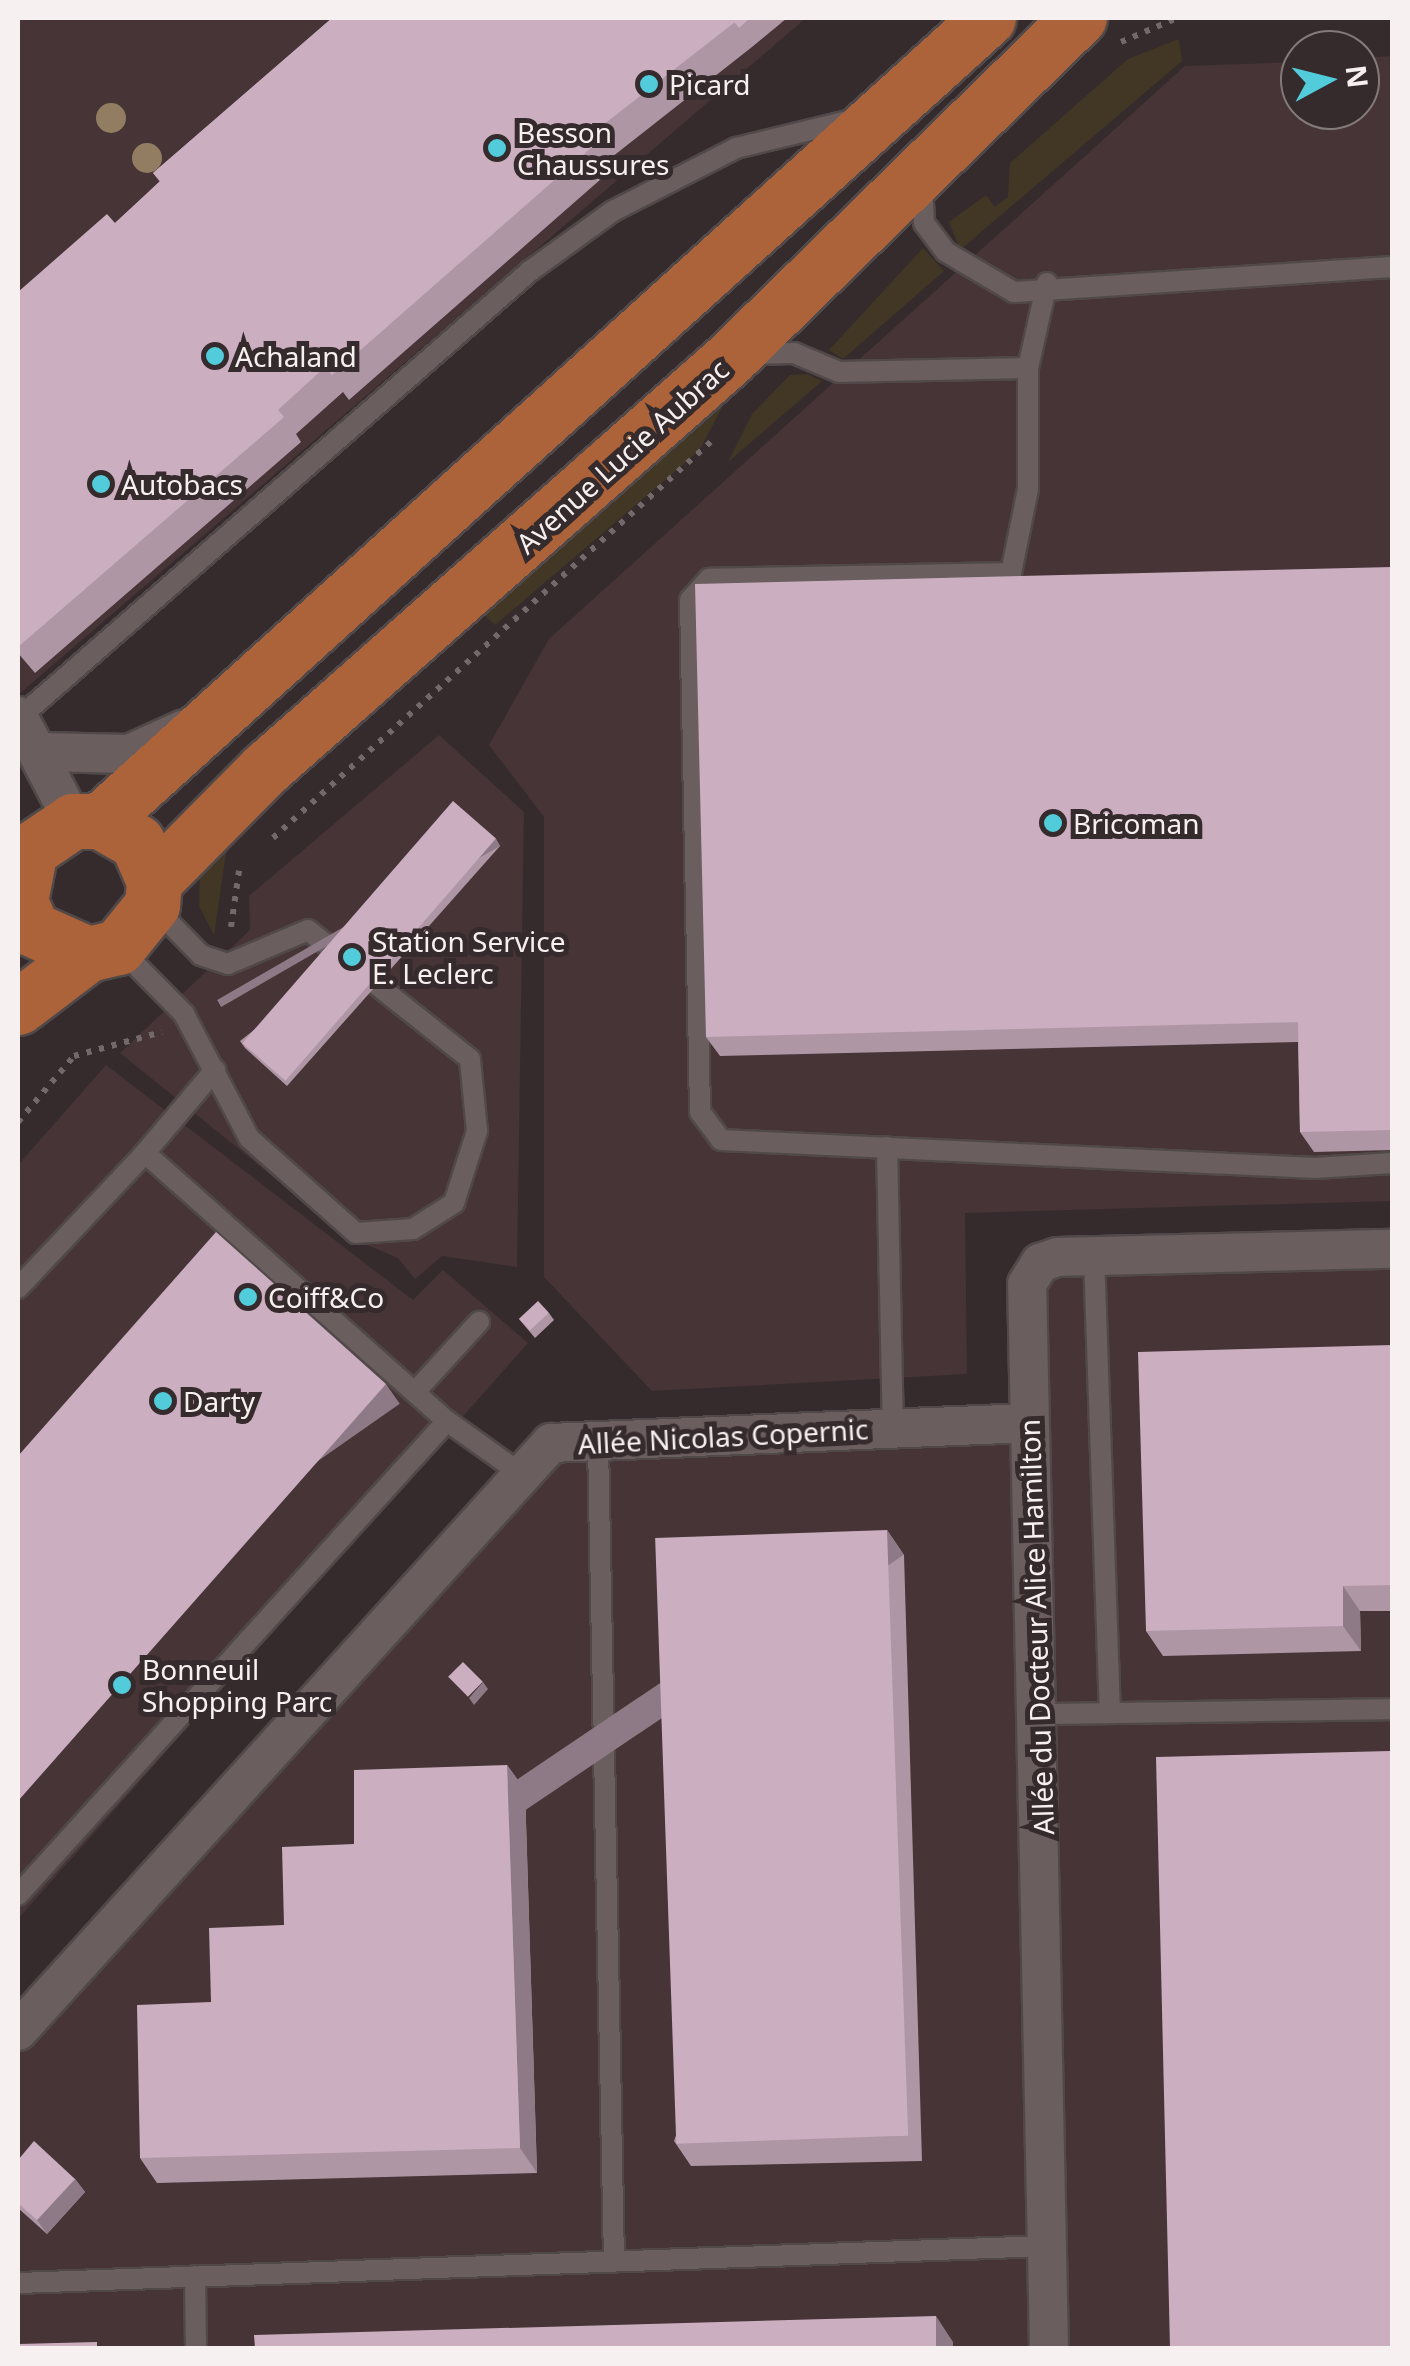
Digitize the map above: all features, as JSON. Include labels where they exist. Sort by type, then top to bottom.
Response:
[{"type":"main road","points":[[104,950],[55,946],[32,928],[19,903],[30,850],[86,821],[214,716],[888,114],[988,18]]},
{"type":"main road","name":"Avenue Lucie Aubrac","points":[[18,1007],[104,950],[265,770],[729,359],[922,170],[1095,32]]},
{"type":"main road","points":[[86,821],[136,842],[153,893]]},
{"type":"street","points":[[42,752],[129,754],[214,716]]},
{"type":"street","points":[[18,717],[86,821]]},
{"type":"street","name":"Allée du Docteur Alice Hamilton","points":[[1050,2348],[1041,1714],[1029,1422],[1028,1284],[1040,1263],[1094,1256],[1392,1249]]},
{"type":"street","name":"Allée Nicolas Copernic","points":[[18,2031],[517,1471],[551,1443],[1029,1422]]},
{"type":"lane","points":[[18,717],[530,272],[613,210],[736,148],[888,114]]},
{"type":"lane","points":[[922,170],[924,223],[962,267],[1014,292],[1047,283],[1392,267]]},
{"type":"lane","points":[[1047,283],[1028,368],[1028,489],[1011,574],[710,579],[690,600],[700,1112],[721,1140],[1315,1168],[1392,1163]]},
{"type":"lane","points":[[729,359],[794,353],[839,372],[1028,368]]},
{"type":"lane","points":[[104,950],[184,1014],[249,1138],[356,1233],[412,1229],[454,1203],[477,1131],[470,1060],[308,930],[228,964],[200,955],[153,893]]},
{"type":"lane","points":[[18,1288],[144,1154],[215,1070]]},
{"type":"lane","points":[[888,1146],[892,1428]]},
{"type":"lane","points":[[144,1154],[447,1421],[517,1471]]},
{"type":"lane","points":[[1094,1256],[1110,1713]]},
{"type":"lane","points":[[415,1392],[479,1322]]},
{"type":"lane","points":[[18,1895],[447,1421]]},
{"type":"lane","points":[[598,1443],[614,2262]]},
{"type":"lane","points":[[1041,1714],[1392,1709]]},
{"type":"lane","points":[[18,2283],[1048,2246]]},
{"type":"lane","points":[[196,2276],[196,2348]]},
{"type":"path","points":[[1095,32],[1178,18]]},
{"type":"path","points":[[260,850],[708,454],[724,422]]},
{"type":"path","points":[[228,964],[235,875],[248,863]]},
{"type":"path","points":[[18,1122],[74,1056],[155,1037],[184,1014]]},
{"type":"shaded area","name":"Achaland","points":[[18,18],[806,18],[18,695]]},
{"type":"shaded area","points":[[1179,39],[1182,61],[960,250],[949,222],[986,195],[995,207],[1008,197],[1010,163],[1128,59]]},
{"type":"shaded area","points":[[1392,56],[1392,1201],[965,1213],[967,1374],[652,1391],[544,1277],[544,817],[489,745],[549,639],[1185,66],[1280,63],[1280,130],[1380,130],[1380,57]]},
{"type":"shaded area","points":[[923,248],[944,271],[843,359],[829,350]]},
{"type":"shaded area","points":[[807,374],[822,381],[728,462],[752,414],[790,375]]},
{"type":"shaded area","points":[[725,402],[699,451],[495,625],[481,612]]},
{"type":"shaded area","points":[[439,735],[524,812],[517,1267],[442,1256],[415,1279],[398,1258],[348,1237],[120,1053],[250,930],[249,896]]},
{"type":"shaded area","points":[[230,825],[214,935],[199,906],[200,877]]},
{"type":"shaded area","name":"Bonneuil Shopping Parc","points":[[106,1065],[413,1300],[443,1270],[528,1343],[18,1919],[18,1165]]},
{"type":"shaded area","points":[[1392,1261],[1392,2348],[18,2348],[18,2023],[545,1439],[1022,1415],[1020,1268]]},
{"type":"building","name":"Achaland","points":[[332,18],[731,18],[735,22],[594,132],[600,140],[332,375],[325,367],[278,410],[284,417],[18,647],[18,292],[107,214],[115,223],[160,181],[153,173]]},
{"type":"building","points":[[731,18],[750,18],[739,28]]},
{"type":"building","name":"Bricoman","points":[[1392,567],[1392,1130],[1300,1132],[1298,1022],[706,1037],[695,584]]},
{"type":"building","points":[[453,801],[496,838],[285,1081],[242,1043]]},
{"type":"building","points":[[216,1232],[386,1384],[18,1801],[18,1456]]},
{"type":"building","points":[[538,1301],[549,1313],[530,1330],[519,1319]]},
{"type":"building","points":[[1392,1345],[1392,1585],[1343,1586],[1343,1626],[1146,1631],[1138,1352]]},
{"type":"building","points":[[887,1530],[908,2136],[676,2144],[655,1538]]},
{"type":"building","points":[[463,1662],[483,1682],[468,1697],[448,1677]]},
{"type":"building","points":[[1390,1751],[1392,2348],[1170,2348],[1156,1757]]},
{"type":"building","points":[[507,1765],[520,2148],[140,2158],[137,2005],[211,2002],[209,1928],[284,1925],[282,1847],[354,1844],[354,1770]]},
{"type":"building","points":[[34,2141],[75,2179],[37,2220],[18,2203],[18,2160]]},
{"type":"building","points":[[936,2316],[936,2348],[255,2348],[254,2335]]},
{"type":"building","points":[[97,2342],[97,2348],[18,2348],[18,2344]]},
{"type":"place","name":"Picard","points":[[649,84]]},
{"type":"place","name":"Besson Chaussures","points":[[497,148]]},
{"type":"place","name":"Achaland","points":[[215,356]]},
{"type":"place","name":"Autobacs","points":[[101,484]]},
{"type":"place","name":"Bricoman","points":[[1053,823]]},
{"type":"place","name":"Station Service E. Leclerc","points":[[352,957]]},
{"type":"place","name":"Coiff&Co","points":[[248,1297]]},
{"type":"place","name":"Darty","points":[[163,1401]]},
{"type":"place","name":"Bonneuil Shopping Parc","points":[[122,1685]]}]
